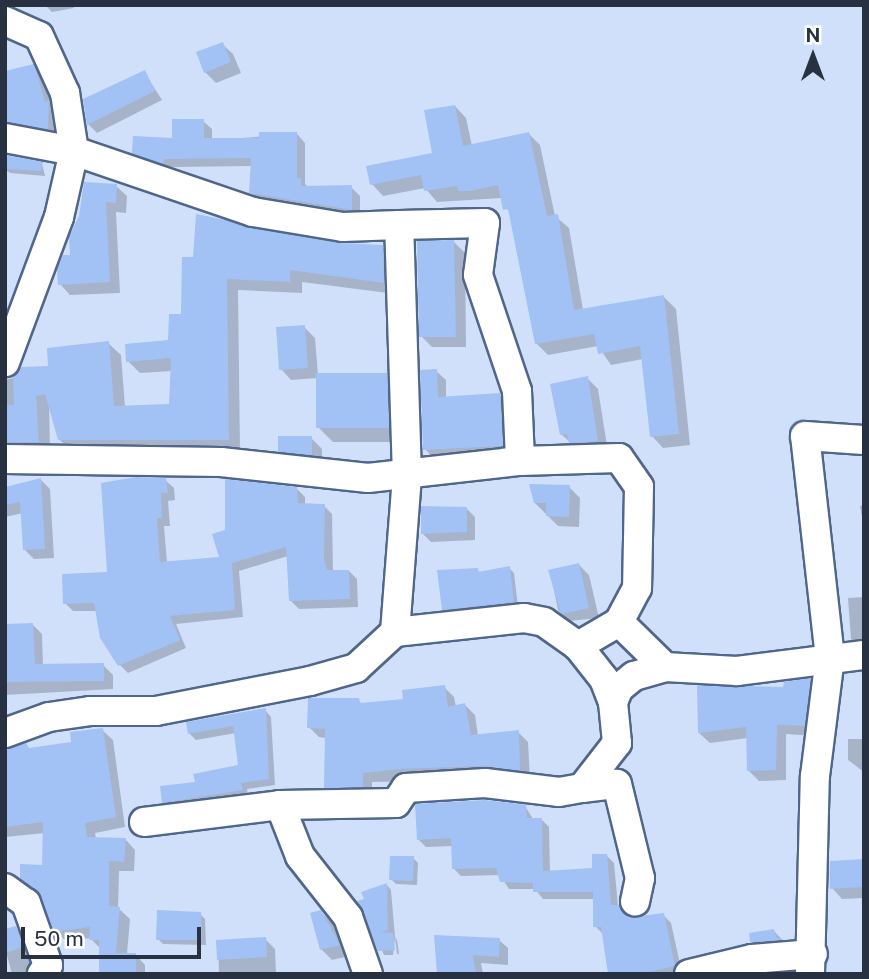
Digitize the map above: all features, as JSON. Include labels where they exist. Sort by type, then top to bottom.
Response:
[{"type":"street","points":[[5,21],[39,36],[65,93],[74,151],[60,217],[5,362]]},
{"type":"street","points":[[5,138],[74,151],[253,212],[343,227],[485,223],[478,275],[517,391],[520,461]]},
{"type":"street","points":[[395,632],[407,476],[399,225]]},
{"type":"street","points":[[689,974],[752,959],[811,964],[815,776],[830,658],[805,436],[864,440]]},
{"type":"street","points":[[5,459],[221,462],[368,478],[407,476],[520,461],[619,458],[639,487],[637,588],[619,622],[578,646]]},
{"type":"street","points":[[5,733],[48,717],[90,711],[156,711],[310,681],[356,668],[395,632],[524,618],[544,622],[578,646],[604,679],[613,702],[617,743],[582,788]]},
{"type":"street","points":[[619,622],[665,667]]},
{"type":"street","points":[[613,702],[620,688],[634,676],[665,667],[737,671],[864,655]]},
{"type":"street","points":[[144,821],[280,805],[396,803],[406,788],[521,784],[559,792],[617,784],[640,878],[635,901]]},
{"type":"street","points":[[280,805],[300,856],[348,917],[368,974]]},
{"type":"street","points":[[5,888],[26,903],[48,965],[42,974]]},
{"type":"building","points":[[223,42],[231,62],[204,73],[196,52]]},
{"type":"building","points":[[34,64],[45,102],[49,100],[48,129],[5,122],[5,71]]},
{"type":"building","points":[[145,70],[155,91],[87,125],[83,99]]},
{"type":"building","points":[[455,105],[463,146],[529,132],[547,216],[558,214],[574,310],[664,295],[679,434],[650,437],[640,346],[598,354],[594,334],[535,344],[508,209],[503,210],[498,185],[470,191],[458,191],[457,186],[424,191],[421,175],[370,185],[366,166],[432,153],[424,110]]},
{"type":"building","points":[[172,119],[204,119],[204,138],[259,138],[259,132],[297,132],[297,178],[301,178],[301,186],[352,185],[352,210],[249,193],[251,158],[164,159],[163,164],[132,153],[133,136],[172,138]]},
{"type":"building","points":[[5,155],[43,162],[41,171],[5,169]]},
{"type":"building","points":[[84,182],[117,184],[116,203],[106,202],[110,282],[58,285],[57,269],[63,255],[70,255],[69,237],[79,216]]},
{"type":"building","points":[[196,214],[340,243],[383,245],[384,283],[290,270],[290,282],[227,279],[229,440],[58,440],[45,394],[36,396],[39,442],[5,442],[5,405],[14,405],[13,376],[21,367],[48,366],[47,348],[109,341],[114,406],[169,404],[171,358],[126,362],[125,344],[168,340],[169,314],[181,314],[182,257],[193,257]]},
{"type":"building","points":[[454,240],[456,337],[419,337],[417,241]]},
{"type":"building","points":[[305,325],[308,368],[279,370],[276,327]]},
{"type":"building","points":[[437,369],[438,397],[500,393],[503,446],[423,450],[420,370]]},
{"type":"building","points":[[316,373],[387,373],[389,428],[316,428]]},
{"type":"building","points":[[588,376],[598,441],[569,443],[567,434],[560,435],[550,384]]},
{"type":"building","points":[[278,436],[312,436],[312,455],[278,452]]},
{"type":"building","points":[[136,477],[166,478],[168,493],[161,493],[162,518],[157,518],[160,562],[219,557],[212,534],[225,530],[225,479],[297,487],[298,503],[325,504],[324,558],[327,570],[349,570],[350,599],[289,601],[286,547],[232,563],[235,610],[170,616],[180,640],[118,666],[100,638],[94,603],[63,604],[62,574],[107,572],[101,483]]},
{"type":"building","points":[[41,478],[45,549],[23,550],[20,502],[5,505],[5,487]]},
{"type":"building","points":[[529,484],[570,485],[569,517],[546,516],[546,503],[534,503]]},
{"type":"building","points":[[421,506],[467,507],[467,532],[421,534]]},
{"type":"building","points":[[579,563],[589,608],[561,614],[548,570]]},
{"type":"building","points":[[510,566],[514,602],[442,610],[437,570],[478,568],[478,572]]},
{"type":"building","points":[[33,623],[35,664],[104,663],[104,681],[5,682],[5,624]]},
{"type":"building","points":[[811,678],[805,726],[777,725],[776,770],[747,771],[746,727],[698,733],[697,685],[783,687],[784,682]]},
{"type":"building","points":[[445,685],[448,707],[465,703],[471,735],[519,730],[520,771],[484,766],[400,769],[363,773],[363,787],[324,788],[325,729],[307,728],[308,698],[359,698],[360,703],[403,699],[402,690]]},
{"type":"building","points":[[266,708],[269,779],[241,783],[243,790],[162,803],[160,786],[195,782],[193,774],[238,765],[233,726],[188,734],[186,722]]},
{"type":"building","points":[[103,728],[116,817],[85,823],[87,837],[126,838],[124,862],[109,861],[109,906],[120,907],[116,953],[136,953],[136,974],[99,974],[99,940],[89,940],[90,927],[54,932],[41,897],[20,878],[20,864],[42,865],[43,822],[5,827],[5,749],[26,743],[29,748],[71,742],[70,732]]},
{"type":"building","points":[[485,800],[526,805],[527,818],[542,818],[543,871],[592,868],[592,854],[607,854],[611,905],[619,905],[632,917],[664,913],[675,966],[641,974],[608,974],[601,927],[593,927],[593,892],[533,892],[533,883],[500,882],[496,868],[452,869],[451,838],[417,840],[415,804]]},
{"type":"building","points":[[390,856],[414,856],[413,881],[389,880]]},
{"type":"building","points":[[864,859],[864,887],[830,889],[830,861]]},
{"type":"building","points":[[387,883],[388,930],[381,932],[393,933],[395,950],[378,951],[357,901],[364,899],[361,892]]},
{"type":"building","points":[[157,910],[201,912],[202,940],[156,940]]},
{"type":"building","points":[[321,910],[340,945],[320,950],[310,913]]},
{"type":"building","points":[[16,926],[24,947],[5,953],[5,929]]},
{"type":"building","points":[[774,929],[776,937],[784,940],[750,942],[749,933]]},
{"type":"building","points":[[434,935],[500,938],[499,957],[473,955],[476,974],[437,974]]},
{"type":"building","points":[[266,937],[267,957],[217,960],[216,940]]}]
